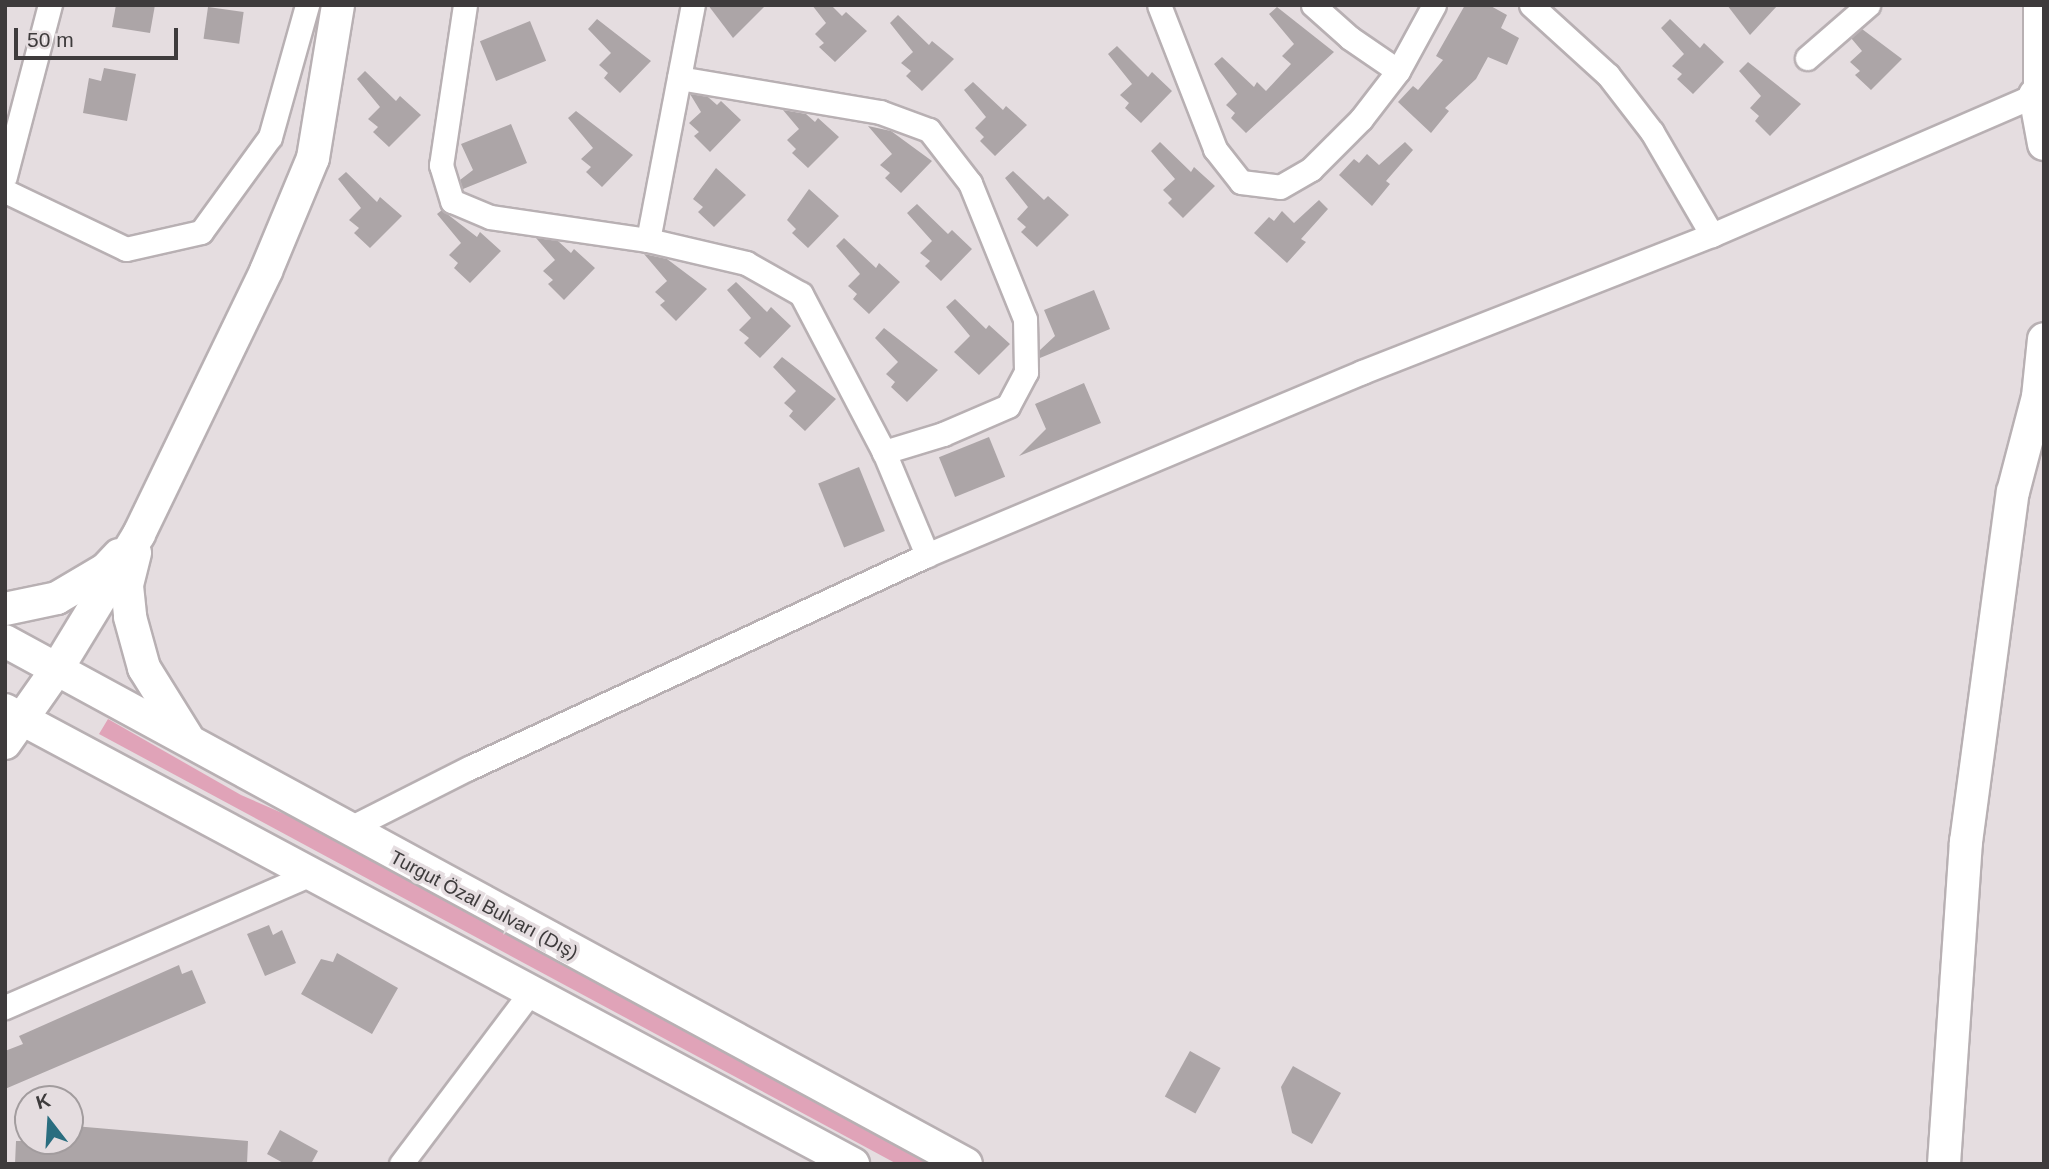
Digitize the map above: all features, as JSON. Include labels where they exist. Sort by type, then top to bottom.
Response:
[{"type":"street","points":[[5,176],[50,5]]},
{"type":"street","points":[[5,191],[126,249],[201,232],[270,137],[307,5]]},
{"type":"street","points":[[338,5],[313,158],[266,271],[139,534],[57,669],[11,724],[309,875],[853,1164]]},
{"type":"street","points":[[465,5],[441,165],[452,201],[490,217],[648,240],[746,263],[801,294],[884,452],[927,555]]},
{"type":"street","points":[[648,240],[693,5]]},
{"type":"street","points":[[1159,5],[1215,149],[1241,182],[1280,187],[1311,169],[1361,119],[1398,71],[1434,5]]},
{"type":"street","points":[[1313,5],[1398,71]]},
{"type":"street","points":[[1531,5],[1608,75],[1652,132],[1712,235]]},
{"type":"street","points":[[1807,58],[1868,5]]},
{"type":"street","points":[[2035,5],[2035,95],[2044,144]]},
{"type":"street","points":[[679,78],[880,112],[929,130],[970,183],[1025,319],[1026,372],[1009,406],[943,434],[884,452]]},
{"type":"street","points":[[346,830],[494,756],[927,555],[1362,372],[1712,235],[2035,95]]},
{"type":"street","points":[[1944,1164],[1966,842],[2013,492],[2038,397],[2044,338]]},
{"type":"street","points":[[5,609],[57,598],[106,569],[139,534]]},
{"type":"street","points":[[139,534],[127,586],[130,617],[144,668],[192,743]]},
{"type":"street","name":"Turgut Özal Bulvarı (Dış)","points":[[5,641],[346,830],[965,1164]]},
{"type":"street","points":[[5,1007],[309,875]]},
{"type":"street","points":[[401,1164],[530,993]]},
{"type":"shaded area","points":[[108,719],[241,795],[296,819],[938,1164],[897,1164],[99,734]]},
{"type":"building","points":[[116,5],[155,5],[150,33],[112,27]]},
{"type":"building","points":[[708,5],[766,5],[733,38]]},
{"type":"building","points":[[812,5],[831,5],[842,16],[846,12],[867,31],[835,62],[819,47],[824,43],[815,34],[826,23]]},
{"type":"building","points":[[1465,5],[1489,5],[1507,15],[1501,28],[1519,38],[1507,65],[1488,57],[1476,79],[1445,108],[1449,111],[1431,133],[1398,102],[1413,86],[1418,90],[1443,60],[1436,56]]},
{"type":"building","points":[[1727,5],[1778,5],[1750,35]]},
{"type":"building","points":[[208,7],[244,12],[239,44],[204,39]]},
{"type":"building","points":[[1277,7],[1334,52],[1246,133],[1231,118],[1235,113],[1226,105],[1237,94],[1214,64],[1222,57],[1254,87],[1257,82],[1266,91],[1291,64],[1282,56],[1294,44],[1269,14]]},
{"type":"building","points":[[898,15],[929,45],[932,41],[954,59],[922,91],[906,76],[911,71],[901,63],[913,52],[890,23]]},
{"type":"building","points":[[597,19],[651,61],[620,93],[604,78],[608,73],[599,65],[611,53],[588,29]]},
{"type":"building","points":[[1670,19],[1700,48],[1704,43],[1724,62],[1693,94],[1677,79],[1682,74],[1672,66],[1684,54],[1661,28]]},
{"type":"building","points":[[530,21],[546,61],[496,81],[480,41]]},
{"type":"building","points":[[1862,29],[1902,59],[1871,90],[1855,75],[1860,71],[1850,62],[1862,51],[1851,38]]},
{"type":"building","points":[[1117,46],[1148,77],[1152,72],[1172,91],[1141,123],[1125,108],[1129,103],[1120,95],[1132,84],[1108,54]]},
{"type":"building","points":[[1748,62],[1801,104],[1770,136],[1755,121],[1759,116],[1750,108],[1761,96],[1739,71]]},
{"type":"building","points":[[104,68],[136,74],[127,121],[83,113],[89,78],[101,81]]},
{"type":"building","points":[[365,71],[396,101],[400,96],[421,115],[389,147],[373,132],[378,127],[368,119],[380,107],[357,79]]},
{"type":"building","points":[[973,82],[1003,110],[1006,106],[1027,125],[995,156],[980,141],[984,137],[975,128],[986,117],[964,90]]},
{"type":"building","points":[[690,94],[708,97],[717,105],[721,101],[741,120],[710,152],[694,136],[699,132],[689,123],[701,112]]},
{"type":"building","points":[[783,110],[806,114],[815,122],[818,118],[839,137],[808,168],[792,153],[796,149],[787,140],[799,129]]},
{"type":"building","points":[[576,111],[633,155],[602,187],[586,172],[591,167],[581,159],[593,148],[568,118]]},
{"type":"building","points":[[511,124],[527,163],[463,189],[460,180],[473,170],[461,144]]},
{"type":"building","points":[[868,126],[891,131],[932,161],[901,193],[885,178],[890,173],[880,165],[892,154]]},
{"type":"building","points":[[1160,142],[1191,172],[1194,167],[1215,186],[1183,218],[1168,203],[1172,199],[1163,190],[1175,179],[1151,151]]},
{"type":"building","points":[[1405,142],[1413,150],[1386,181],[1390,184],[1372,206],[1339,175],[1354,159],[1359,163],[1367,154],[1379,165]]},
{"type":"building","points":[[716,168],[746,195],[714,227],[698,212],[703,207],[693,199]]},
{"type":"building","points":[[1013,171],[1044,200],[1048,196],[1069,215],[1037,247],[1021,232],[1026,227],[1017,219],[1028,207],[1005,178]]},
{"type":"building","points":[[346,172],[377,202],[380,197],[402,216],[370,248],[354,233],[359,228],[349,220],[361,208],[338,179]]},
{"type":"building","points":[[809,189],[839,216],[808,248],[792,233],[796,229],[787,220]]},
{"type":"building","points":[[1319,200],[1328,209],[1301,239],[1306,242],[1287,263],[1254,233],[1269,217],[1274,221],[1282,211],[1294,223]]},
{"type":"building","points":[[917,204],[948,234],[952,230],[972,249],[941,281],[925,266],[930,261],[920,253],[932,241],[907,213]]},
{"type":"building","points":[[442,210],[477,237],[480,232],[501,251],[470,283],[454,268],[458,263],[449,255],[461,243],[437,214]]},
{"type":"building","points":[[536,238],[558,241],[571,253],[574,249],[595,268],[564,300],[548,284],[553,280],[543,271],[555,260]]},
{"type":"building","points":[[844,238],[876,268],[879,263],[900,282],[869,314],[853,299],[857,294],[848,286],[860,274],[836,246]]},
{"type":"building","points":[[644,254],[667,259],[707,289],[676,321],[660,305],[665,301],[655,292],[667,281]]},
{"type":"building","points":[[736,282],[767,312],[771,307],[791,326],[760,358],[744,343],[749,338],[739,330],[751,318],[727,290]]},
{"type":"building","points":[[1094,290],[1110,329],[1040,358],[1040,350],[1055,336],[1044,310]]},
{"type":"building","points":[[955,299],[986,329],[989,325],[1010,344],[979,375],[954,352],[970,336],[946,307]]},
{"type":"building","points":[[884,328],[938,370],[907,402],[891,387],[895,382],[886,374],[898,362],[875,338]]},
{"type":"building","points":[[782,357],[836,399],[805,431],[789,416],[793,411],[784,403],[796,391],[773,367]]},
{"type":"building","points":[[1084,383],[1101,423],[1019,456],[1046,429],[1035,404]]},
{"type":"building","points":[[989,437],[1005,477],[955,497],[939,457]]},
{"type":"building","points":[[859,467],[885,531],[844,547],[818,483]]},
{"type":"building","points":[[269,925],[273,935],[282,930],[296,963],[265,976],[247,934]]},
{"type":"building","points":[[337,953],[398,988],[372,1034],[301,994],[321,959],[333,962]]},
{"type":"building","points":[[179,965],[182,974],[192,970],[206,1003],[5,1089],[5,1051],[23,1044],[19,1036]]},
{"type":"building","points":[[1190,1051],[1221,1068],[1195,1113],[1165,1096]]},
{"type":"building","points":[[1293,1066],[1341,1093],[1312,1144],[1292,1133],[1281,1087]]},
{"type":"building","points":[[84,1127],[248,1141],[247,1164],[15,1164],[15,1155],[84,1155]]},
{"type":"building","points":[[280,1130],[318,1151],[311,1164],[285,1164],[267,1154]]}]
